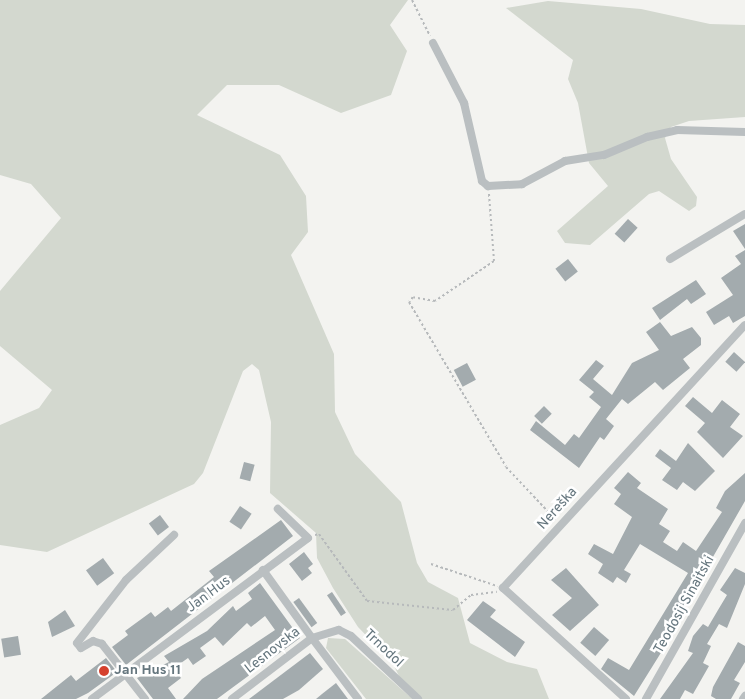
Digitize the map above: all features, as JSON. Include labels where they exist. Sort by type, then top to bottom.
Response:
[{"type":"street","points":[[433,43],[464,103],[482,180],[488,186],[522,184],[565,161],[604,155],[647,137],[678,130],[745,132]]},
{"type":"street","points":[[670,259],[745,214]]},
{"type":"street","name":"Nereška","points":[[505,589],[561,525],[745,325]]},
{"type":"street","points":[[278,509],[308,538]]},
{"type":"street","name":"Teodosij Sinaitski","points":[[646,699],[745,523]]},
{"type":"street","points":[[145,699],[98,640],[80,648],[77,643],[126,580],[174,535]]},
{"type":"street","name":"Jan Hus","points":[[92,699],[308,538]]},
{"type":"street","name":"Lesnovska","points":[[232,699],[312,638],[263,570]]},
{"type":"street","points":[[505,589],[626,699]]},
{"type":"street","name":"Trnodol","points":[[312,638],[339,630],[351,636],[418,699]]},
{"type":"street","points":[[312,638],[358,699]]},
{"type":"path","points":[[412,0],[423,14],[433,43]]},
{"type":"path","points":[[488,186],[494,261],[435,301],[413,297],[409,302],[506,467],[561,525]]},
{"type":"path","points":[[308,538],[319,534],[367,601],[452,610],[471,595],[505,589]]},
{"type":"path","points":[[431,564],[444,572],[505,589]]},
{"type":"shaded area","points":[[0,0],[408,0],[390,25],[407,51],[391,95],[341,113],[279,85],[227,85],[197,115],[280,155],[306,196],[308,232],[291,255],[334,354],[335,412],[355,454],[401,502],[417,563],[428,582],[458,598],[470,643],[507,662],[537,669],[549,699],[366,699],[326,648],[328,638],[345,639],[409,696],[392,662],[358,627],[333,588],[317,558],[316,533],[270,493],[271,422],[259,370],[252,364],[243,371],[203,473],[194,484],[47,552],[0,545],[0,425],[39,408],[52,390],[0,346],[0,291],[61,218],[31,184],[0,175]]},
{"type":"shaded area","points":[[548,1],[641,9],[710,24],[745,25],[745,117],[689,121],[671,127],[665,138],[671,159],[697,197],[696,206],[689,211],[659,191],[649,194],[590,245],[565,243],[557,231],[608,186],[589,163],[578,103],[568,79],[573,60],[506,8]]},
{"type":"building","points":[[628,219],[638,228],[624,243],[615,234]]},
{"type":"building","points":[[745,224],[745,249],[733,231]]},
{"type":"building","points":[[745,250],[745,316],[733,323],[729,316],[714,325],[706,312],[733,295],[721,278],[741,264],[735,256]]},
{"type":"building","points":[[568,259],[578,272],[565,281],[555,269]]},
{"type":"building","points":[[696,280],[706,294],[691,304],[687,299],[660,320],[652,308]]},
{"type":"building","points":[[660,322],[671,336],[692,327],[701,338],[701,345],[683,359],[690,368],[663,390],[655,382],[628,404],[622,399],[606,419],[614,426],[604,440],[600,437],[579,468],[530,430],[536,421],[565,445],[574,434],[579,438],[601,407],[589,397],[594,392],[579,380],[596,360],[604,366],[593,379],[612,395],[632,363],[659,350],[646,332]]},
{"type":"building","points":[[734,352],[745,362],[736,372],[725,362]]},
{"type":"building","points":[[467,363],[476,380],[463,387],[454,370]]},
{"type":"building","points":[[693,397],[712,413],[722,400],[740,414],[730,427],[743,436],[723,458],[697,432],[705,423],[685,406]]},
{"type":"building","points":[[544,406],[552,414],[542,424],[534,416]]},
{"type":"building","points":[[688,443],[715,471],[695,491],[683,482],[677,490],[662,480],[671,468],[655,456],[660,449],[676,461]]},
{"type":"building","points":[[244,462],[255,465],[250,481],[240,478]]},
{"type":"building","points":[[628,472],[641,483],[637,488],[668,509],[659,524],[670,531],[663,542],[677,551],[683,542],[696,551],[722,512],[716,508],[725,491],[745,473],[745,501],[674,625],[677,627],[634,696],[601,669],[608,658],[629,670],[688,573],[640,544],[624,570],[631,574],[626,583],[617,577],[613,583],[598,573],[603,564],[588,554],[594,544],[613,554],[632,517],[614,504],[621,494],[614,488]]},
{"type":"building","points":[[240,506],[252,514],[241,530],[229,522]]},
{"type":"building","points":[[160,515],[169,527],[158,535],[149,523]]},
{"type":"building","points":[[281,520],[293,536],[126,665],[112,647],[128,635],[125,631],[151,612],[155,617],[168,607],[171,611],[214,577],[209,571]]},
{"type":"building","points":[[304,552],[313,564],[308,568],[312,573],[302,581],[289,564]]},
{"type":"building","points":[[103,558],[114,573],[97,586],[86,570]]},
{"type":"building","points":[[566,568],[599,605],[570,631],[552,615],[572,598],[551,580]]},
{"type":"building","points":[[735,568],[745,573],[745,584],[727,628],[719,624],[707,644],[711,646],[703,663],[709,666],[693,694],[685,690],[680,699],[660,699],[693,653],[688,651],[693,636],[703,624],[708,627],[727,595],[720,590]]},
{"type":"building","points":[[260,583],[300,638],[217,699],[183,699],[202,679],[275,630],[265,616],[251,627],[247,623],[223,646],[215,637],[200,648],[206,656],[193,665],[188,658],[174,668],[181,678],[168,688],[176,699],[153,699],[137,678],[169,662],[164,656],[207,631],[233,606],[236,611],[252,599],[248,593]]},
{"type":"building","points":[[332,592],[346,613],[341,616],[327,595]]},
{"type":"building","points":[[299,598],[317,623],[312,627],[293,602]]},
{"type":"building","points":[[483,601],[496,610],[490,617],[525,642],[515,657],[467,620]]},
{"type":"building","points":[[65,610],[75,626],[52,637],[48,622]]},
{"type":"building","points":[[594,627],[609,640],[595,656],[580,643]]},
{"type":"building","points":[[18,636],[21,655],[4,657],[1,639]]},
{"type":"building","points":[[738,642],[745,646],[745,662],[734,680],[740,683],[731,699],[716,699],[711,696],[713,687]]},
{"type":"building","points":[[310,653],[323,669],[299,690],[283,699],[249,699]]},
{"type":"building","points":[[106,658],[117,672],[88,693],[76,699],[41,699],[71,675],[76,681]]},
{"type":"building","points":[[336,683],[348,699],[316,699],[322,694]]},
{"type":"place","name":"Jan Hus 11","points":[[104,671]]}]
